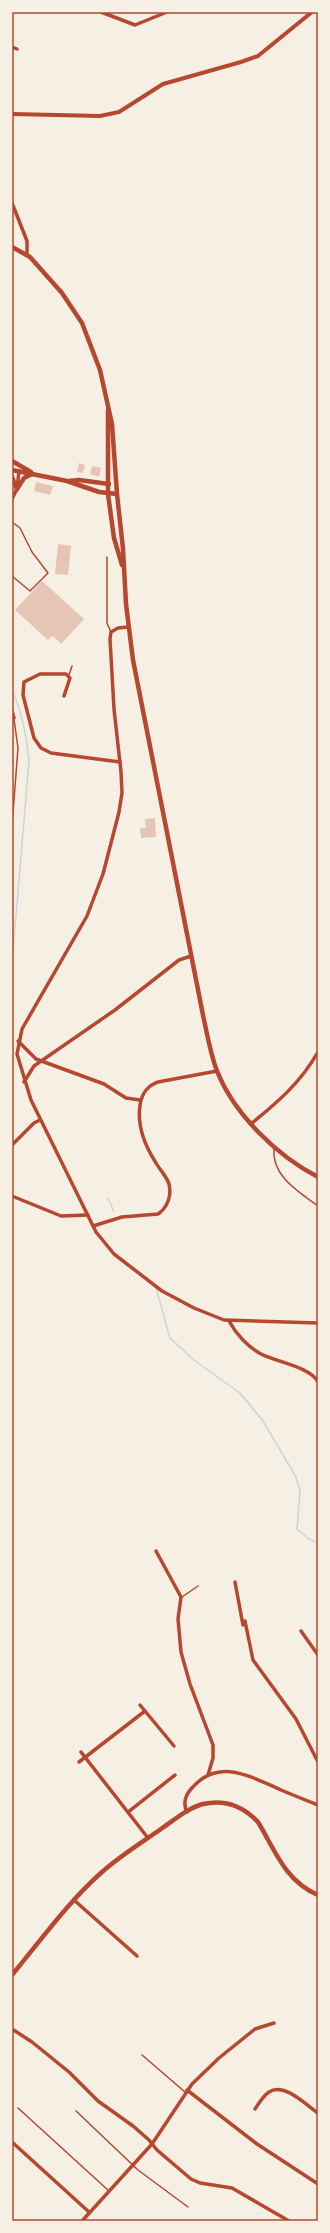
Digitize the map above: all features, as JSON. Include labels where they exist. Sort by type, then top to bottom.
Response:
[{"type":"main road","points":[[12,246],[27,254],[50,277],[82,323],[100,370],[112,424],[116,494],[123,549],[122,565],[128,627],[143,717],[208,1039],[217,1071],[228,1091],[252,1123],[274,1146],[296,1164],[318,1177]]},
{"type":"main road","points":[[108,408],[108,494],[114,538],[122,565]]},
{"type":"main road","points":[[12,461],[34,474]]},
{"type":"main road","points":[[12,470],[68,481],[84,488],[108,494],[116,494]]},
{"type":"main road","points":[[16,489],[24,478],[34,474]]},
{"type":"main road","points":[[12,477],[16,489]]},
{"type":"main road","points":[[68,481],[79,480],[116,485]]},
{"type":"main road","points":[[12,1975],[74,1900],[104,1870],[148,1838],[200,1805],[226,1803],[242,1808],[258,1822],[291,1877],[301,1886],[318,1895]]},
{"type":"street","points":[[101,12],[135,25],[166,12]]},
{"type":"street","points":[[12,114],[100,116],[119,112],[163,84],[256,57],[312,12]]},
{"type":"street","points":[[12,47],[17,49]]},
{"type":"street","points":[[12,203],[27,241],[27,254]]},
{"type":"street","points":[[12,499],[16,489],[19,471]]},
{"type":"street","points":[[128,627],[118,628],[111,632],[110,647],[122,793],[119,812],[103,874],[93,902],[80,931],[26,1021],[18,1041],[18,1059],[24,1082],[40,1120],[88,1215],[114,1254],[162,1291],[194,1308],[229,1321],[318,1323]]},
{"type":"street","points":[[64,696],[68,685],[69,675],[45,673],[35,675],[24,682],[23,696],[36,742],[41,748],[51,753],[120,762]]},
{"type":"street","points":[[12,711],[14,718]]},
{"type":"street","points":[[24,1082],[32,1068],[43,1062],[132,998],[179,960],[191,956]]},
{"type":"street","points":[[18,1041],[31,1056],[43,1062],[104,1084],[126,1098],[140,1100]]},
{"type":"street","points":[[252,1123],[292,1089],[306,1073],[318,1052]]},
{"type":"street","points":[[94,1226],[122,1217],[158,1214],[166,1205],[169,1197],[168,1181],[153,1159],[140,1124],[140,1100],[144,1092],[151,1085],[217,1071]]},
{"type":"street","points":[[12,1145],[34,1123],[40,1120]]},
{"type":"street","points":[[12,1196],[61,1216],[88,1215]]},
{"type":"street","points":[[229,1321],[240,1336],[254,1350],[311,1374],[318,1382]]},
{"type":"street","points":[[156,1551],[181,1597],[178,1619],[181,1652],[190,1684],[213,1745],[213,1758],[208,1775]]},
{"type":"street","points":[[235,1582],[248,1652],[296,1719],[318,1762]]},
{"type":"street","points":[[245,1621],[253,1660]]},
{"type":"street","points":[[301,1631],[318,1655]]},
{"type":"street","points":[[140,1705],[174,1746]]},
{"type":"street","points":[[79,1762],[144,1711]]},
{"type":"street","points":[[81,1752],[148,1838]]},
{"type":"street","points":[[187,1812],[184,1804],[187,1794],[195,1784],[208,1775],[227,1771],[246,1775],[318,1805]]},
{"type":"street","points":[[128,1812],[176,1775]]},
{"type":"street","points":[[74,1900],[137,1956]]},
{"type":"street","points":[[82,2221],[152,2144],[186,2091],[219,2058],[250,2033],[262,2025],[274,2023]]},
{"type":"street","points":[[12,2029],[64,2068],[98,2101],[133,2126],[197,2183],[229,2186],[289,2221]]},
{"type":"street","points":[[255,2109],[266,2094],[277,2089],[287,2092],[318,2113]]},
{"type":"street","points":[[186,2091],[257,2144],[318,2184]]},
{"type":"street","points":[[12,2142],[89,2212]]},
{"type":"lane","points":[[12,522],[20,528],[32,552],[48,573],[30,591],[12,576]]},
{"type":"lane","points":[[107,557],[107,623],[111,632]]},
{"type":"lane","points":[[69,675],[72,666]]},
{"type":"lane","points":[[12,826],[18,748],[14,718]]},
{"type":"lane","points":[[274,1146],[275,1160],[284,1178],[292,1187],[318,1206]]},
{"type":"lane","points":[[181,1597],[198,1586]]},
{"type":"lane","points":[[142,2055],[186,2091]]},
{"type":"lane","points":[[18,2108],[109,2191]]},
{"type":"lane","points":[[76,2111],[133,2166],[188,2207]]},
{"type":"building","points":[[79,463],[85,465],[83,473],[77,472]]},
{"type":"building","points":[[92,466],[101,468],[99,477],[90,474]]},
{"type":"building","points":[[36,482],[53,486],[50,495],[34,491]]},
{"type":"building","points":[[58,544],[71,546],[68,575],[55,574]]},
{"type":"building","points":[[42,581],[84,619],[61,644],[53,636],[48,640],[15,610]]},
{"type":"building","points":[[155,818],[156,837],[141,838],[140,828],[146,828],[145,819]]},
{"type":"waterway","points":[[12,689],[24,724],[29,761],[12,963]]},
{"type":"waterway","points":[[108,1198],[114,1212]]},
{"type":"waterway","points":[[156,1288],[170,1338],[195,1361],[240,1393],[263,1421],[296,1477],[300,1491],[297,1529],[309,1539],[318,1543]]}]
